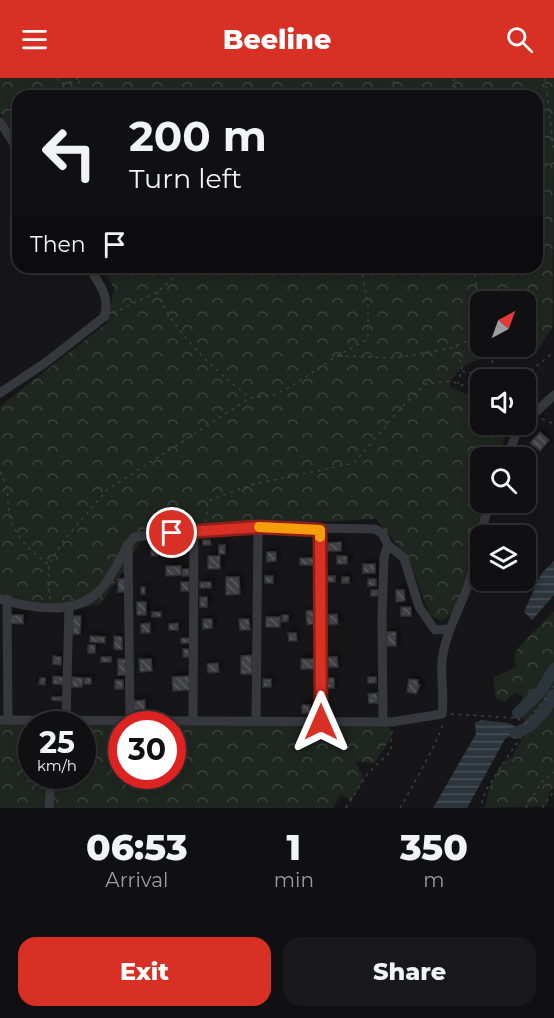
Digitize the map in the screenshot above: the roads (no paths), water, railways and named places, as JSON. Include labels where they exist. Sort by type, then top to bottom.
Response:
[{"type":"street","points":[[0,122],[12,141]]},
{"type":"street","points":[[0,393],[45,363],[104,317],[108,306],[104,291],[93,273]]},
{"type":"street","points":[[536,411],[554,394]]},
{"type":"street","points":[[186,721],[387,722],[442,714],[445,698],[442,657],[449,628],[468,587],[486,513]]},
{"type":"street","points":[[4,720],[3,600],[64,607],[91,598],[103,586],[134,537],[206,529],[258,527],[320,530],[375,529],[382,533],[388,545],[404,558],[419,607],[428,621],[435,630],[449,628]]},
{"type":"street","points":[[256,722],[258,527]]},
{"type":"street","points":[[320,530],[321,722]]},
{"type":"street","points":[[193,721],[194,531]]},
{"type":"street","points":[[128,545],[130,711]]},
{"type":"street","points":[[387,722],[382,618],[384,557],[388,545]]},
{"type":"street","points":[[64,607],[66,711]]},
{"type":"street","points":[[49,808],[50,789]]},
{"type":"waterway","points":[[518,713],[541,691],[554,669]]},
{"type":"waterway","points":[[515,733],[528,727],[538,718],[554,695]]}]
